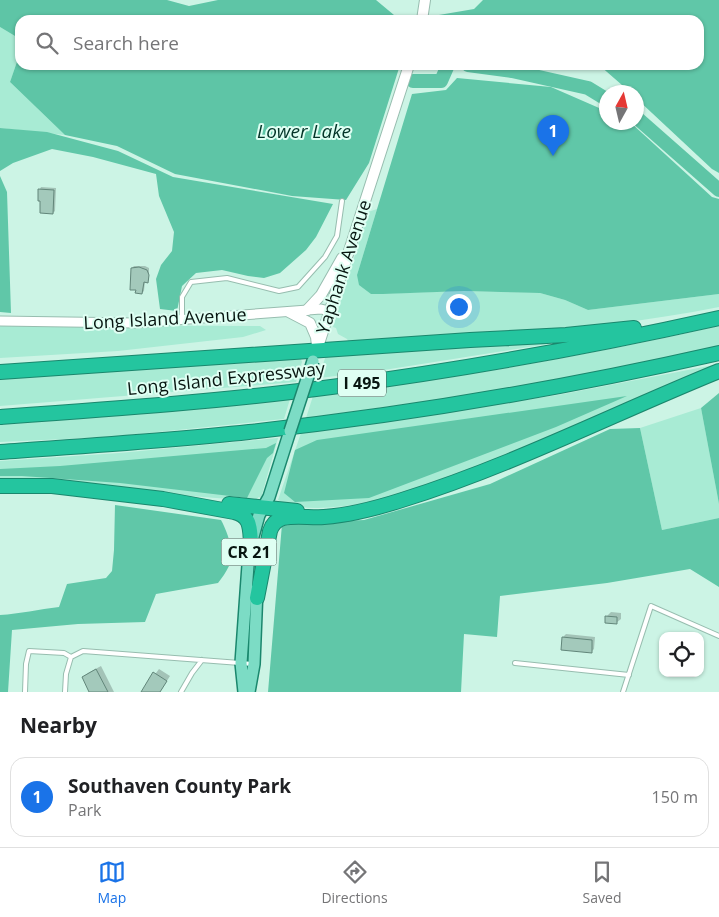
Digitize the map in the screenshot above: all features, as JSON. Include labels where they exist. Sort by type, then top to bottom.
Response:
[{"type":"highway","points":[[0,372],[315,356],[590,333],[719,317]]},
{"type":"highway","name":"Long Island Expressway","points":[[0,417],[141,407],[339,386],[547,354],[719,317]]},
{"type":"highway","name":"I 495","points":[[0,452],[153,441],[343,421],[554,388],[719,353]]},
{"type":"highway","points":[[257,598],[268,536],[276,522],[284,518],[324,517],[358,512],[404,500],[529,454],[630,407],[719,371]]},
{"type":"highway","points":[[0,486],[52,486],[163,499],[226,510],[243,514],[250,523],[251,543]]},
{"type":"highway","points":[[163,499],[267,504],[311,512],[358,512]]},
{"type":"main road","points":[[423,15],[425,0]]},
{"type":"main road","name":"Yaphank Avenue","points":[[244,692],[242,663],[246,579],[251,543],[259,515],[267,504],[407,70]]},
{"type":"main road","points":[[307,310],[319,298],[351,244]]},
{"type":"main road","points":[[289,312],[310,322],[316,337],[315,356]]},
{"type":"main road","name":"Yaphank Avenue","points":[[249,692],[254,664],[258,568],[270,517],[267,504]]},
{"type":"street","name":"Long Island Avenue","points":[[0,321],[109,323],[182,321],[321,309],[329,311]]},
{"type":"lane","points":[[182,321],[182,297],[191,282],[227,278],[279,291],[298,287],[325,258],[337,236],[342,201]]},
{"type":"lane","points":[[623,692],[651,606],[719,636]]},
{"type":"lane","points":[[25,692],[26,664],[29,651],[64,653],[71,656],[83,651],[254,664]]},
{"type":"lane","points":[[65,692],[66,674],[71,656]]},
{"type":"lane","points":[[180,692],[202,660]]},
{"type":"lane","points":[[515,663],[629,675]]},
{"type":"shaded area","points":[[483,0],[719,0],[719,173],[712,169],[644,106],[644,85],[622,85],[605,70],[704,70],[704,15],[439,15],[474,9]]},
{"type":"shaded area","points":[[0,27],[15,36],[15,68],[10,82],[65,135],[0,128]]},
{"type":"shaded area","points":[[457,78],[551,87],[599,108],[599,130],[639,130],[712,197],[719,199],[719,294],[588,310],[565,300],[540,293],[464,291],[371,294],[359,285],[357,275],[412,94],[446,90]]},
{"type":"shaded area","points":[[0,128],[47,132],[118,151],[173,177],[333,204],[316,237],[306,250],[280,273],[264,278],[222,270],[196,273],[182,286],[177,311],[160,309],[156,279],[161,265],[172,251],[174,232],[159,196],[156,174],[93,157],[52,149],[13,163],[0,171]]},
{"type":"shaded area","points":[[0,176],[7,192],[11,313],[0,312]]},
{"type":"shaded area","points":[[377,209],[357,275],[371,294],[464,291],[540,293],[565,300],[588,310],[719,294],[719,307],[627,322],[581,327],[348,341],[338,334],[336,328],[333,327],[368,212]]},
{"type":"shaded area","points":[[0,325],[260,326],[266,330],[243,337],[118,351],[0,358]]},
{"type":"shaded area","points":[[719,326],[719,346],[642,364],[492,392],[306,418],[313,396],[415,383],[517,366]]},
{"type":"shaded area","points":[[548,339],[548,344],[384,370],[319,378],[325,358],[328,355]]},
{"type":"shaded area","points":[[297,356],[302,362],[296,382],[0,406],[0,377]]},
{"type":"shaded area","points":[[719,364],[499,459],[423,488],[385,499],[347,506],[312,508],[280,503],[278,500],[301,433],[558,395]]},
{"type":"shaded area","points":[[719,393],[719,504],[701,408]]},
{"type":"shaded area","points":[[627,396],[556,427],[369,498],[295,502],[284,493],[295,450],[317,440]]},
{"type":"shaded area","points":[[290,399],[284,419],[109,437],[0,442],[0,423],[106,416]]},
{"type":"shaded area","points":[[701,408],[719,504],[719,518],[662,530],[640,428]]},
{"type":"shaded area","points":[[640,428],[662,530],[719,518],[719,587],[690,569],[607,583],[500,596],[497,637],[464,634],[461,692],[268,692],[282,524],[364,520],[490,484],[610,429]]},
{"type":"shaded area","points":[[278,438],[261,498],[259,497],[254,501],[0,481],[0,461],[119,453]]},
{"type":"shaded area","points":[[276,443],[273,453],[267,458],[247,498],[120,483],[0,476],[0,469],[60,466],[266,448]]},
{"type":"shaded area","points":[[115,505],[221,520],[228,536],[232,555],[225,573],[218,583],[156,594],[145,622],[78,624],[12,630],[8,692],[0,692],[0,615],[59,607],[67,584],[106,578],[112,571]]},
{"type":"water","points":[[0,0],[167,0],[189,6],[218,0],[376,0],[394,15],[15,15],[15,36],[0,27]]},
{"type":"water","name":"Lower Lake","points":[[15,68],[15,70],[398,70],[369,163],[346,200],[292,196],[175,174],[117,146],[65,135],[10,82]]},
{"type":"building","points":[[38,189],[54,190],[53,214],[40,213]]},
{"type":"building","points":[[139,267],[147,270],[149,275],[148,283],[144,282],[142,294],[135,293],[136,290],[130,290],[131,268]]},
{"type":"building","points":[[605,616],[617,617],[617,624],[605,623]]},
{"type":"building","points":[[562,637],[592,640],[592,653],[561,650]]},
{"type":"building","points":[[96,669],[108,692],[89,692],[82,677]]},
{"type":"building","points":[[153,672],[167,681],[160,692],[141,692]]},
{"type":"waterway","points":[[413,81],[441,81],[446,70]]},
{"type":"waterway","points":[[505,70],[588,88],[599,95]]},
{"type":"waterway","points":[[644,124],[719,190]]},
{"type":"place","name":"Southaven County Park","points":[[553,156]]}]
